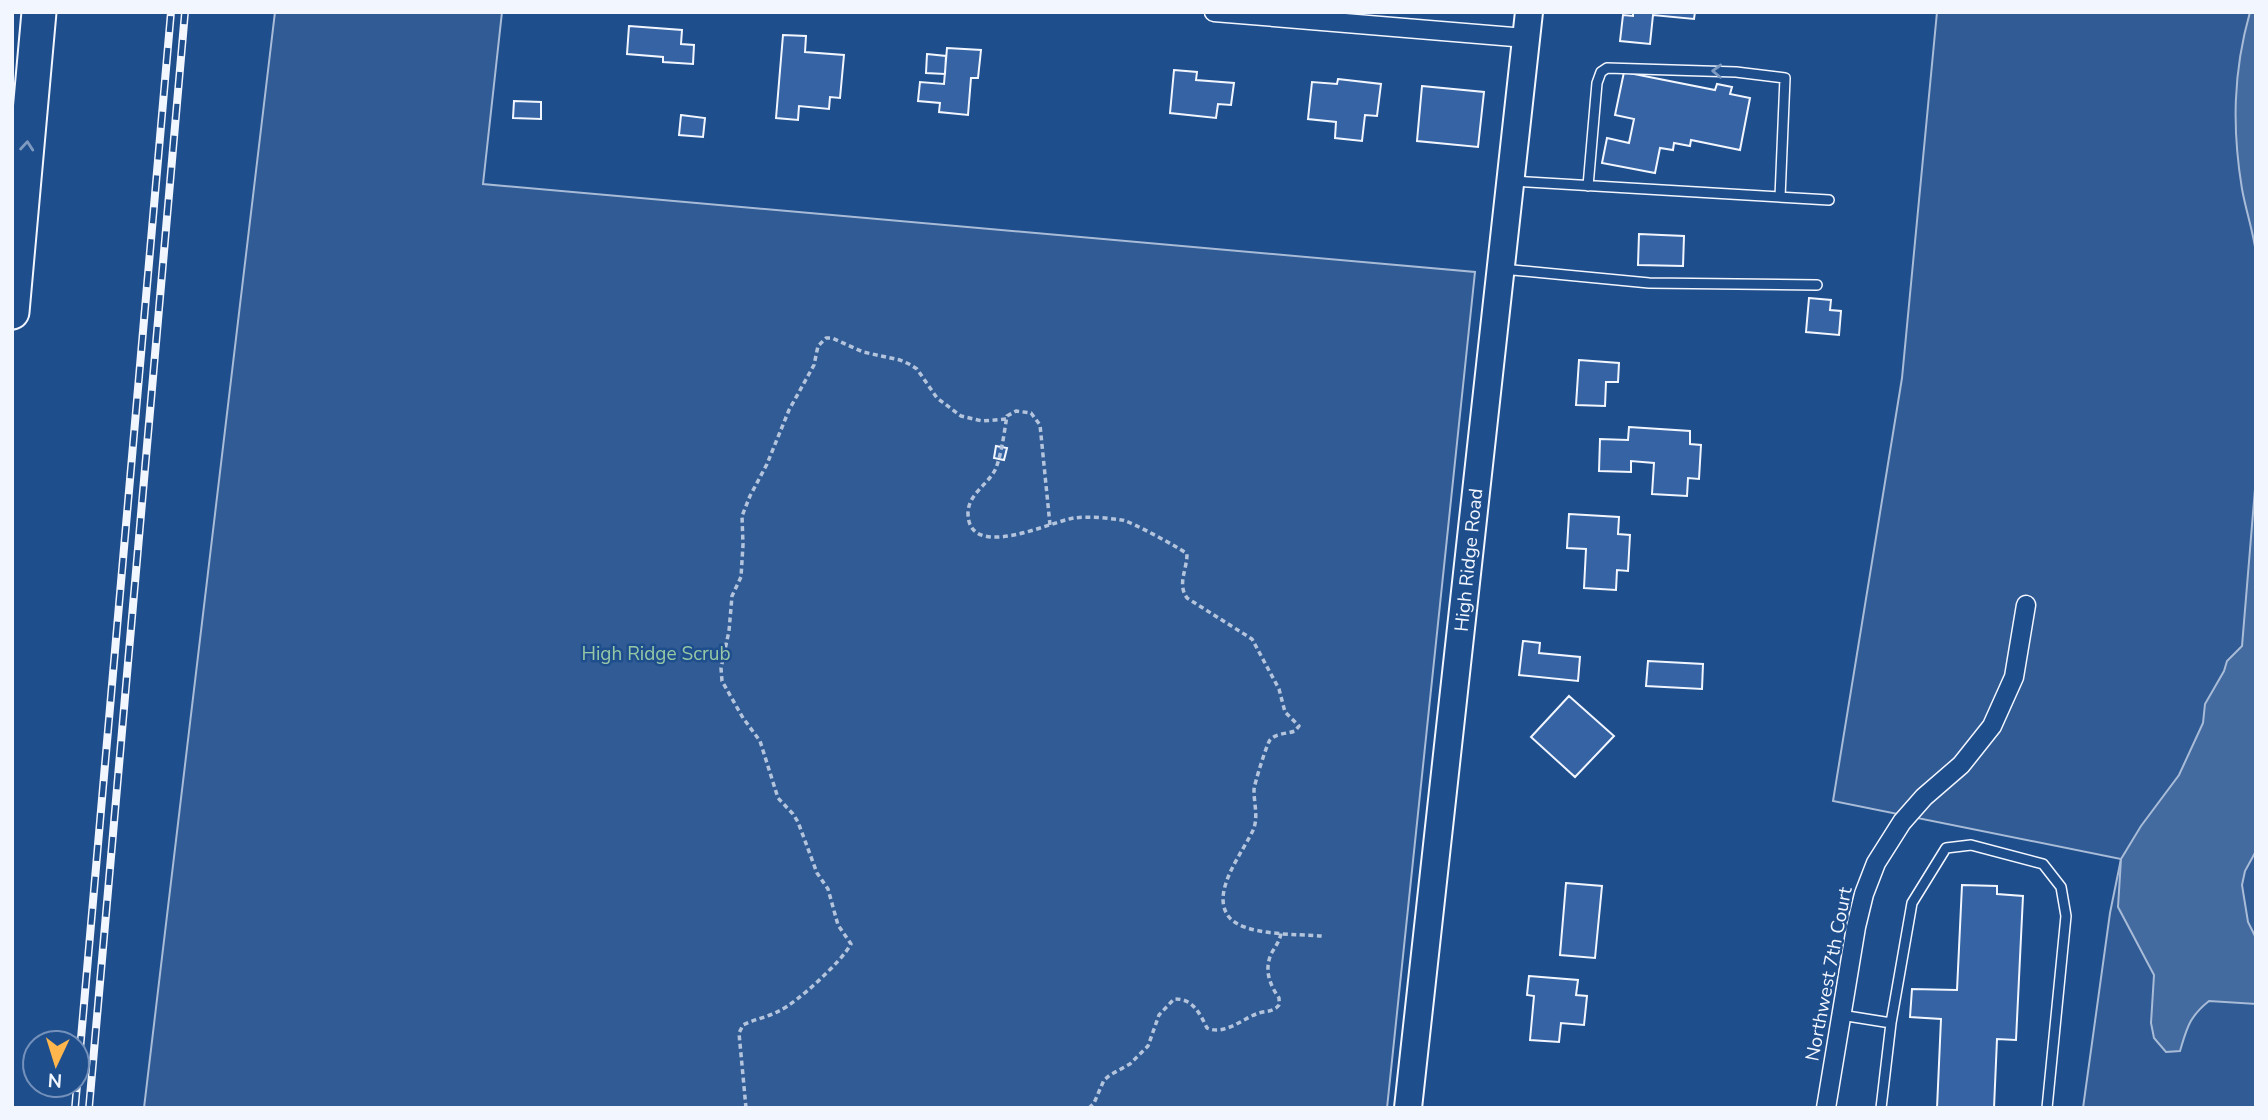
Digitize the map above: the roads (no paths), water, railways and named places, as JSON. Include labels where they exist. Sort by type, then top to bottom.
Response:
[{"type":"highway","points":[[12,312],[39,12]]},
{"type":"street","points":[[1214,12],[1527,25]]},
{"type":"street","name":"High Ridge Road","points":[[1408,1108],[1527,25]]},
{"type":"street","name":"Northwest 7th Court","points":[[1826,1108],[1856,927],[1864,894],[1876,863],[1902,821],[1924,797],[1961,765],[1992,726],[2014,677],[2026,605]]},
{"type":"lane","points":[[1588,186],[1597,83],[1601,72],[1607,68],[1736,72],[1785,78],[1780,197]]},
{"type":"lane","points":[[1510,181],[1829,201]]},
{"type":"lane","points":[[1500,269],[1649,283],[1817,285]]},
{"type":"lane","points":[[1881,1108],[1891,1023],[1912,903],[1946,848],[1971,845],[2043,864],[2061,887],[2066,916],[2047,1108]]},
{"type":"lane","points":[[1841,1015],[1891,1023]]},
{"type":"railway","points":[[82,1029],[171,12]]},
{"type":"railway","points":[[89,1108],[185,12]]},
{"type":"railway","points":[[75,1108],[76,1099]]},
{"type":"park label","name":"High Ridge Scrub","points":[[656,654]]}]
